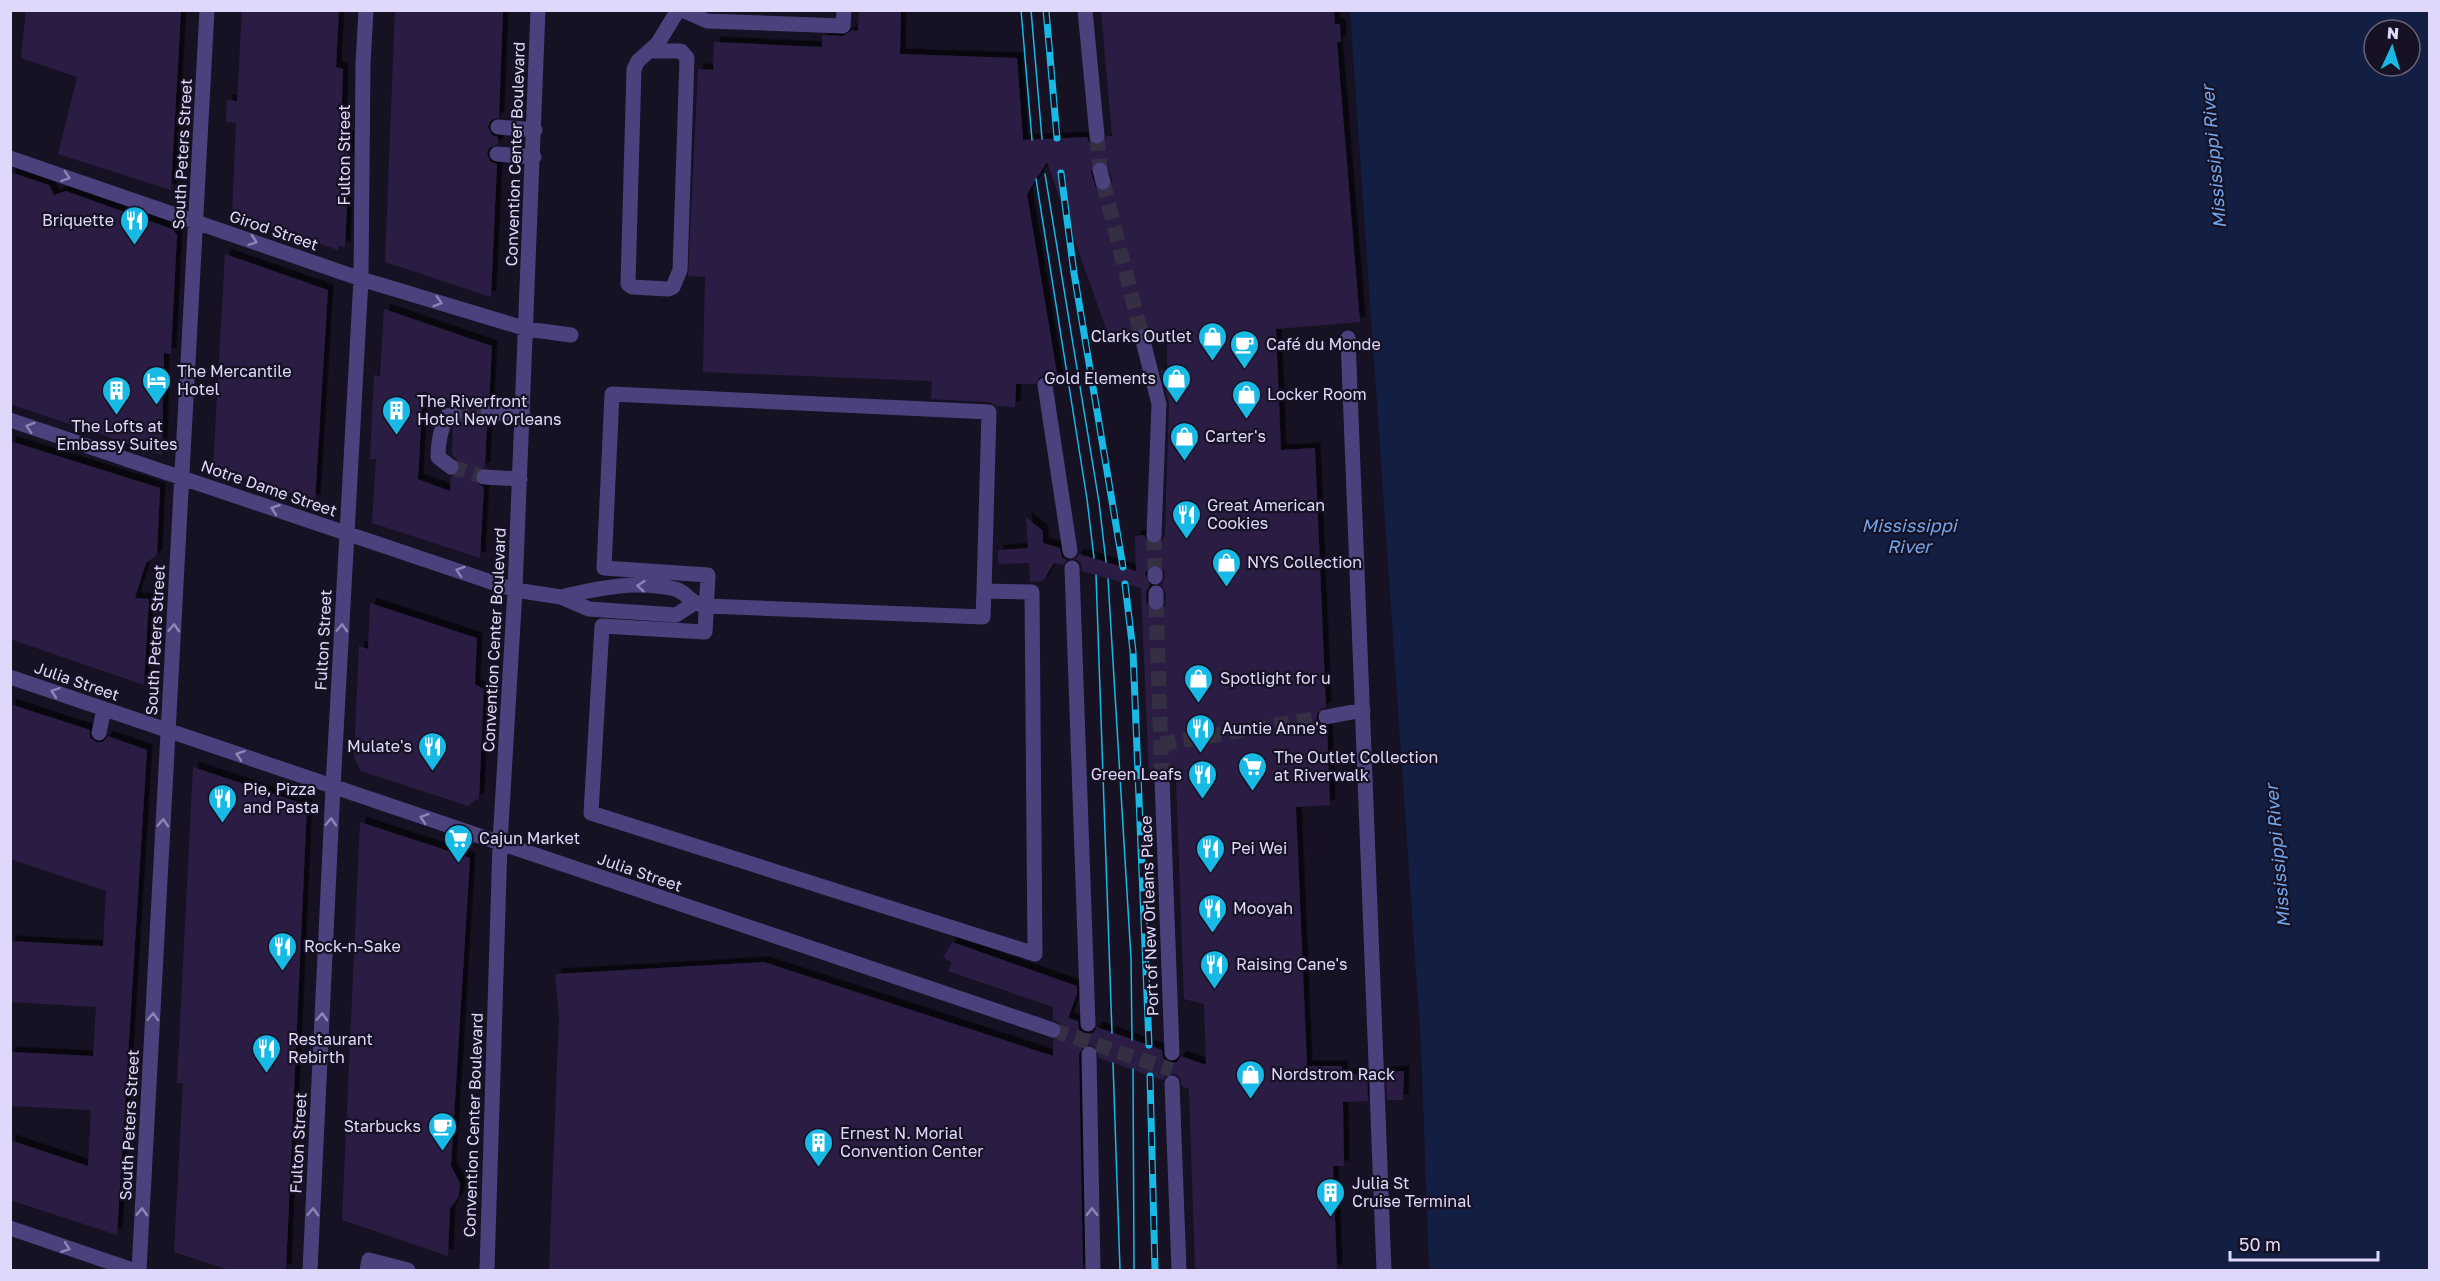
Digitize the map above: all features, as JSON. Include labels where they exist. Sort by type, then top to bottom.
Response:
[{"type":"street","name":"South Peters Street","points":[[139,1270],[198,222],[207,10]]},
{"type":"street","name":"Fulton Street","points":[[310,1270],[333,787],[361,279],[363,64],[366,10]]},
{"type":"street","name":"Convention Center Boulevard","points":[[487,1270],[500,843],[527,329],[538,10]]},
{"type":"street","points":[[652,51],[681,51],[687,58],[680,270],[673,287],[668,289],[632,287],[628,284],[634,69],[638,61],[652,51],[680,10],[707,16],[843,26],[844,10]]},
{"type":"street","points":[[1085,10],[1097,136]]},
{"type":"street","points":[[498,127],[535,130]]},
{"type":"street","points":[[497,154],[534,157]]},
{"type":"street","name":"Girod Street","points":[[10,158],[361,279],[527,329],[571,334]]},
{"type":"street","points":[[1142,337],[1159,404],[1154,535]]},
{"type":"street","points":[[1348,338],[1384,1270]]},
{"type":"street","points":[[1045,385],[1070,551]]},
{"type":"street","points":[[561,597],[589,609],[676,615],[700,605],[982,617],[989,412],[612,394],[604,568],[708,575],[700,605],[705,632],[602,626],[591,813],[1035,954],[1032,592],[984,591]]},
{"type":"street","points":[[488,413],[523,414]]},
{"type":"street","points":[[451,467],[438,457],[438,445],[441,426],[447,416],[454,414]]},
{"type":"street","name":"Notre Dame Street","points":[[10,420],[182,476],[515,590],[561,597]]},
{"type":"street","points":[[484,477],[520,479]]},
{"type":"street","points":[[1072,568],[1088,1024]]},
{"type":"street","points":[[561,597],[615,585],[629,585],[678,589],[700,605]]},
{"type":"street","name":"Julia Street","points":[[10,677],[1053,1030]]},
{"type":"street","points":[[99,733],[104,709]]},
{"type":"street","points":[[1326,717],[1363,710]]},
{"type":"street","name":"Port of New Orleans Place","points":[[1162,778],[1172,1053]]},
{"type":"street","points":[[1089,1054],[1093,1270]]},
{"type":"street","points":[[1172,1083],[1179,1270]]},
{"type":"street","points":[[10,1228],[133,1270]]},
{"type":"street","points":[[367,1270],[369,1260],[408,1270]]},
{"type":"water","name":"Mississippi River","points":[[1350,11],[2429,11],[2429,1270],[1429,1270],[1421,1045]]},
{"type":"building","points":[[26,10],[181,10],[171,190],[58,154],[77,77],[21,58]]},
{"type":"building","points":[[242,10],[339,10],[336,67],[343,69],[341,135],[349,136],[348,159],[341,158],[340,202],[347,203],[345,247],[338,246],[338,250],[232,214],[236,123],[226,122],[227,100],[237,101]]},
{"type":"building","points":[[395,10],[503,10],[499,117],[490,121],[488,127],[492,135],[498,137],[498,144],[489,148],[487,154],[491,162],[497,164],[491,297],[385,262]]},
{"type":"building","points":[[859,10],[901,10],[900,54],[1017,58],[1023,140],[1087,137],[1089,142],[1097,146],[1103,144],[1107,136],[1112,136],[1101,10],[1334,10],[1335,24],[1340,24],[1341,42],[1337,42],[1360,322],[1276,329],[1281,450],[1315,448],[1326,707],[1319,710],[1316,718],[1319,724],[1327,727],[1330,805],[1296,807],[1307,1066],[1342,1066],[1342,1075],[1367,1074],[1368,1101],[1343,1102],[1344,1166],[1333,1166],[1337,1270],[1195,1270],[1189,1089],[1182,1086],[1176,1074],[1167,1074],[1163,1080],[1099,1058],[1097,1049],[1089,1044],[1084,1046],[1079,1054],[1083,1270],[549,1270],[559,1016],[555,974],[764,962],[1053,1056],[1053,1040],[1060,1037],[1063,1029],[1060,1023],[1053,1020],[1053,1007],[948,971],[952,962],[943,958],[952,942],[1077,986],[1077,994],[1068,1018],[1078,1021],[1079,1029],[1084,1033],[1093,1033],[1097,1027],[1162,1050],[1163,1058],[1168,1062],[1177,1062],[1181,1056],[1206,1065],[1204,1004],[1184,999],[1176,779],[1172,779],[1170,773],[1162,769],[1149,778],[1141,588],[1082,571],[1081,563],[1075,559],[1079,554],[1136,571],[1135,536],[1144,535],[1148,543],[1154,545],[1162,541],[1165,535],[1169,404],[1160,370],[1167,370],[1167,335],[1152,336],[1149,330],[1140,327],[1135,330],[1132,338],[1110,340],[1047,162],[1027,194],[1059,385],[1055,385],[1052,379],[1044,375],[1036,384],[1016,384],[1015,407],[997,406],[989,402],[931,399],[932,381],[703,372],[705,277],[688,276],[698,69],[713,70],[714,42],[822,47],[822,35],[843,36],[852,30],[858,31]],"holes":[[[1098,160],[1107,164],[1112,180],[1110,189],[1105,192],[1096,188],[1091,172],[1093,163]],[[1154,564],[1164,570],[1165,578],[1161,585],[1166,593],[1165,606],[1157,612],[1151,610],[1146,602],[1146,592],[1150,585],[1145,573]]]},
{"type":"building","points":[[10,172],[49,185],[54,195],[66,191],[172,229],[177,235],[171,354],[164,353],[162,455],[10,404]]},
{"type":"building","points":[[225,254],[328,290],[315,501],[213,468]]},
{"type":"building","name":"The Riverfront Hotel New Orleans","points":[[384,309],[492,346],[489,403],[483,405],[478,412],[480,418],[487,423],[485,467],[479,469],[474,476],[476,482],[484,487],[480,558],[372,523],[376,459],[370,459],[374,375],[380,376]],"holes":[[[423,391],[457,405],[463,412],[461,420],[453,426],[452,455],[460,463],[461,468],[451,477],[450,491],[418,479]]]},
{"type":"building","points":[[10,441],[160,488],[157,555],[146,563],[135,598],[149,599],[144,685],[10,639]]},
{"type":"building","points":[[1026,517],[1043,531],[1043,543],[1060,548],[1062,557],[1067,560],[1063,565],[1054,563],[1043,581],[1030,582],[1029,563],[998,564],[998,550],[1028,548]]},
{"type":"building","points":[[370,603],[477,638],[475,684],[484,689],[479,798],[468,806],[361,771],[354,757],[359,646],[368,649]]},
{"type":"building","points":[[10,704],[90,730],[90,737],[96,742],[103,742],[108,736],[147,750],[117,1235],[10,1200],[10,1140],[88,1166],[91,1110],[10,1106],[10,1052],[93,1056],[96,1007],[10,1002],[10,941],[103,946],[106,891],[10,859]]},
{"type":"building","points":[[193,767],[307,805],[286,1270],[229,1270],[174,1252],[183,1083],[177,1083]]},
{"type":"building","points":[[360,822],[470,858],[451,1166],[460,1183],[459,1196],[450,1209],[448,1256],[342,1220]]},
{"type":"building","points":[[1404,1071],[1403,1100],[1387,1100],[1386,1072]]},
{"type":"tunnel","points":[[1097,136],[1100,170]]},
{"type":"tunnel","points":[[1103,182],[1142,337]]},
{"type":"tunnel","points":[[454,414],[488,413]]},
{"type":"tunnel","points":[[451,467],[484,477]]},
{"type":"tunnel","points":[[1154,535],[1155,574]]},
{"type":"tunnel","points":[[1156,602],[1162,779]]},
{"type":"tunnel","points":[[1161,744],[1326,717]]},
{"type":"tunnel","points":[[1053,1030],[1172,1070]]},
{"type":"tram line","points":[[1021,10],[1032,140]]},
{"type":"tram line","points":[[1031,10],[1042,139]]},
{"type":"tram line","points":[[1045,174],[1099,502],[1106,562]]},
{"type":"tram line","points":[[1036,179],[1087,499],[1094,558]]},
{"type":"tram line","points":[[1096,575],[1112,1033]]},
{"type":"tram line","points":[[1108,579],[1131,958],[1132,1040]]},
{"type":"tram line","points":[[1113,1063],[1120,1270]]},
{"type":"tram line","points":[[1133,1069],[1134,1270]]},
{"type":"railway","points":[[1046,10],[1057,138]]},
{"type":"railway","points":[[1061,173],[1074,273],[1123,567]]},
{"type":"railway","points":[[1125,584],[1133,651],[1149,1045]]},
{"type":"railway","points":[[1150,1076],[1155,1270]]},
{"type":"place","name":"Briquette","points":[[135,246]]},
{"type":"place","name":"Clarks Outlet","points":[[1213,362]]},
{"type":"place","name":"Café du Monde","points":[[1245,370]]},
{"type":"place","name":"Gold Elements","points":[[1177,404]]},
{"type":"place","name":"The Mercantile Hotel","points":[[156,406]]},
{"type":"place","name":"The Lofts at Embassy Suites","points":[[117,416]]},
{"type":"place","name":"Locker Room","points":[[1246,420]]},
{"type":"place","name":"The Riverfront Hotel New Orleans","points":[[396,436]]},
{"type":"place","name":"Carter's","points":[[1184,462]]},
{"type":"place","name":"Great American Cookies","points":[[1186,540]]},
{"type":"place","name":"NYS Collection","points":[[1226,588]]},
{"type":"place","name":"Spotlight for u","points":[[1199,704]]},
{"type":"place","name":"Auntie Anne's","points":[[1201,754]]},
{"type":"place","name":"Mulate's","points":[[433,772]]},
{"type":"place","name":"The Outlet Collection at Riverwalk","points":[[1253,792]]},
{"type":"place","name":"Green Leafs","points":[[1203,800]]},
{"type":"place","name":"Pie, Pizza and Pasta","points":[[222,824]]},
{"type":"place","name":"Cajun Market","points":[[458,864]]},
{"type":"place","name":"Pei Wei","points":[[1210,874]]},
{"type":"place","name":"Mooyah","points":[[1212,934]]},
{"type":"place","name":"Rock-n-Sake","points":[[283,972]]},
{"type":"place","name":"Raising Cane's","points":[[1215,990]]},
{"type":"place","name":"Restaurant Rebirth","points":[[267,1074]]},
{"type":"place","name":"Nordstrom Rack","points":[[1250,1100]]},
{"type":"place","name":"Starbucks","points":[[442,1152]]},
{"type":"place","name":"Ernest N. Morial Convention Center","points":[[819,1168]]},
{"type":"place","name":"Julia St Cruise Terminal","points":[[1331,1218]]}]
